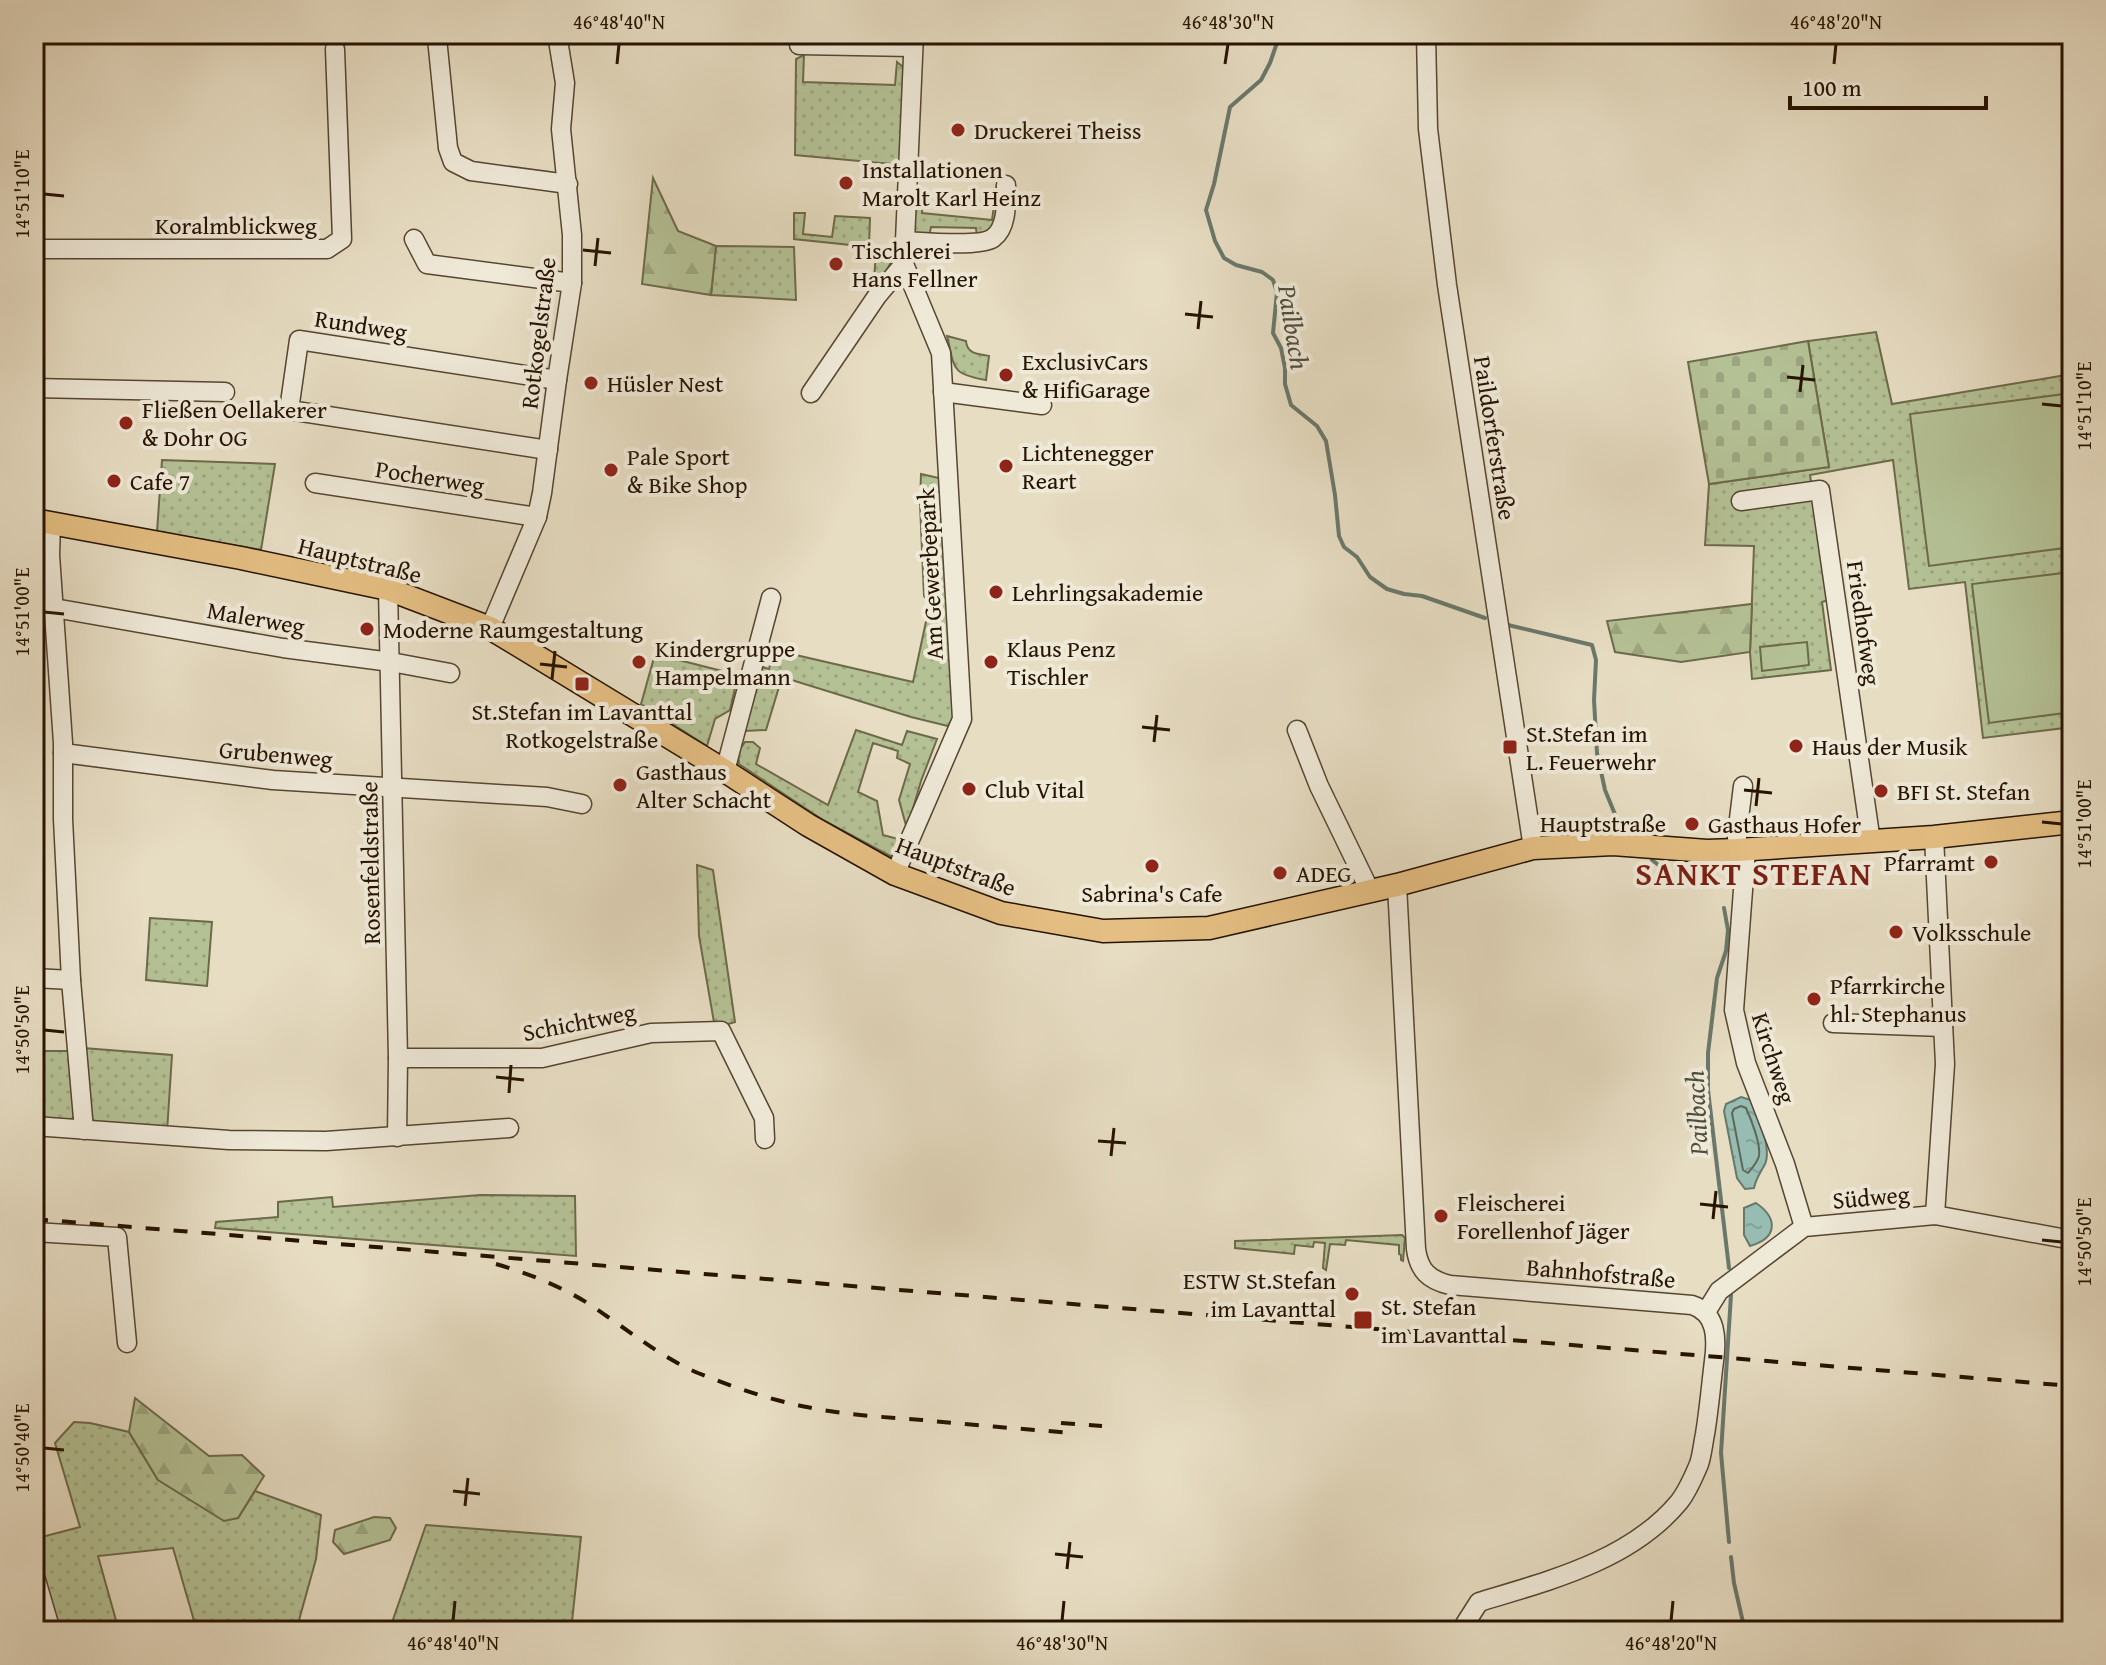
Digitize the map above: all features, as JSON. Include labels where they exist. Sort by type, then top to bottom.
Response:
[{"type":"main road","name":"Hauptstraße","points":[[43,521],[388,589],[490,628],[808,825],[895,874],[1001,913],[1103,931],[1209,928],[1397,885],[1533,848],[1613,844],[1707,851],[1741,850],[1934,837],[2072,822]]},
{"type":"street","name":"Rotkogelstraße","points":[[490,628],[537,517],[572,283],[572,235],[561,129],[565,83],[557,34]]},
{"type":"street","name":"Paildorferstraße","points":[[1426,34],[1428,129],[1447,285],[1533,848]]},
{"type":"street","points":[[437,38],[448,148],[453,162],[471,171],[568,184]]},
{"type":"street","points":[[799,45],[913,40]]},
{"type":"street","name":"Am Gewerbepark","points":[[895,874],[962,719],[941,353],[904,264],[913,40]]},
{"type":"street","name":"Koralmblickweg","points":[[34,249],[327,249],[335,244],[342,239],[335,49]]},
{"type":"street","points":[[905,241],[978,243],[993,239],[1002,225],[1007,204],[1006,185]]},
{"type":"street","points":[[414,239],[427,264],[572,283]]},
{"type":"street","points":[[811,393],[877,296],[904,264]]},
{"type":"street","name":"Rundweg","points":[[548,450],[289,410],[299,340],[557,380]]},
{"type":"street","points":[[34,388],[225,392]]},
{"type":"street","points":[[943,392],[1042,405]]},
{"type":"street","name":"Pocherweg","points":[[315,483],[537,517]]},
{"type":"street","name":"Friedhofweg","points":[[1741,501],[1820,490],[1871,842]]},
{"type":"street","points":[[43,521],[50,555],[54,608],[71,980],[84,1130]]},
{"type":"street","name":"Rosenfeldstraße","points":[[388,589],[397,1137]]},
{"type":"street","points":[[725,771],[771,598]]},
{"type":"street","name":"Malerweg","points":[[54,608],[450,673]]},
{"type":"street","points":[[1297,730],[1319,786],[1370,891]]},
{"type":"street","name":"Grubenweg","points":[[63,753],[273,780],[547,797],[582,804]]},
{"type":"street","name":"Kirchweg","points":[[1743,786],[1737,835],[1741,850],[1734,1010],[1746,1063],[1785,1164],[1804,1227]]},
{"type":"street","points":[[1934,837],[1945,1064],[1935,1215]]},
{"type":"street","name":"Bahnhofstraße","points":[[1397,885],[1416,1249],[1421,1268],[1430,1278],[1450,1285],[1673,1302],[1692,1305],[1706,1312]]},
{"type":"street","points":[[34,978],[71,980]]},
{"type":"street","points":[[1833,1023],[1943,1027]]},
{"type":"street","name":"Schichtweg","points":[[398,1058],[542,1058],[651,1033],[721,1031],[764,1118],[765,1139]]},
{"type":"street","points":[[34,1126],[229,1140],[326,1141],[509,1128]]},
{"type":"street","name":"Südweg","points":[[1706,1312],[1719,1291],[1804,1227],[1935,1215],[2072,1240]]},
{"type":"street","points":[[34,1232],[117,1237],[127,1343]]},
{"type":"street","points":[[1464,1631],[1479,1602],[1547,1581],[1609,1555],[1646,1535],[1680,1500],[1700,1461],[1710,1403],[1716,1344],[1712,1322],[1706,1312]]},
{"type":"street","points":[[34,1573],[51,1631]]},
{"type":"green space","points":[[804,55],[803,82],[895,85],[897,62],[903,67],[902,165],[795,155],[796,59]]},
{"type":"green space","points":[[653,178],[678,231],[716,246],[711,295],[642,284]]},
{"type":"green space","points":[[997,184],[1001,188],[999,212],[990,229],[977,238],[976,228],[931,227],[929,237],[913,236],[917,192],[923,193],[922,213],[992,220]]},
{"type":"green space","points":[[794,213],[805,213],[803,234],[832,237],[835,216],[870,218],[869,247],[794,239]]},
{"type":"green space","points":[[716,246],[794,247],[796,300],[711,295]]},
{"type":"green space","points":[[869,247],[898,250],[876,289],[856,287],[856,277],[874,278],[876,254],[868,252]]},
{"type":"green space","points":[[1876,332],[1892,404],[2072,374],[2072,727],[1983,738],[1965,582],[1909,589],[1893,460],[1810,475],[1829,600],[1822,602],[1831,670],[1752,679],[1750,652],[1754,546],[1705,545],[1709,484],[1829,467],[1808,341]]},
{"type":"green space","points":[[947,336],[966,341],[971,351],[989,356],[986,380],[966,375],[956,368]]},
{"type":"green space","points":[[1808,341],[1829,467],[1709,484],[1688,362]]},
{"type":"green space","points":[[2072,393],[2072,547],[1929,566],[1910,414]]},
{"type":"green space","points":[[162,460],[275,464],[261,550],[157,532]]},
{"type":"green space","points":[[921,474],[939,478],[955,707],[952,727],[782,677],[766,730],[745,731],[759,666],[769,669],[774,650],[913,682],[930,603],[924,596]]},
{"type":"green space","points":[[2072,572],[2072,712],[1989,723],[1972,584]]},
{"type":"green space","points":[[1752,604],[1750,652],[1681,662],[1615,652],[1607,621]]},
{"type":"green space","points":[[1807,642],[1809,665],[1762,671],[1760,647]]},
{"type":"green space","points":[[655,654],[738,675],[730,710],[715,719],[707,746],[641,704]]},
{"type":"green space","points":[[856,730],[902,745],[907,731],[937,739],[907,829],[899,800],[910,764],[897,758],[898,751],[873,743],[858,792],[877,801],[883,835],[898,839],[900,846],[892,857],[823,820],[739,764],[738,752],[745,742],[753,742],[760,748],[756,764],[828,805]]},
{"type":"green space","points":[[697,865],[713,870],[735,1022],[715,1028],[699,936]]},
{"type":"green space","points":[[150,918],[212,922],[207,986],[146,980]]},
{"type":"green space","points":[[83,1048],[172,1055],[167,1132],[99,1126],[89,1116]]},
{"type":"green space","points":[[34,1051],[72,1051],[76,1115],[67,1123],[34,1120]]},
{"type":"green space","points":[[480,1195],[575,1196],[576,1256],[215,1228],[216,1222],[278,1217],[278,1202],[332,1197],[333,1207]]},
{"type":"green space","points":[[1402,1235],[1405,1238],[1403,1261],[1399,1245],[1346,1240],[1345,1245],[1330,1244],[1326,1270],[1323,1268],[1325,1243],[1314,1242],[1313,1247],[1295,1245],[1294,1254],[1235,1248],[1235,1241]]},
{"type":"green space","points":[[135,1398],[209,1456],[242,1455],[264,1476],[238,1518],[224,1521],[158,1480],[129,1432]]},
{"type":"green space","points":[[74,1422],[129,1432],[158,1480],[238,1518],[255,1491],[321,1515],[316,1559],[296,1631],[197,1631],[173,1548],[98,1556],[119,1631],[57,1631],[34,1550],[34,1539],[80,1527],[55,1443]]},
{"type":"green space","points":[[374,1517],[390,1518],[396,1528],[390,1540],[344,1554],[333,1542],[335,1530]]},
{"type":"green space","points":[[426,1525],[581,1537],[571,1631],[389,1631]]},
{"type":"water","points":[[1741,1097],[1751,1100],[1767,1150],[1765,1164],[1754,1188],[1745,1189],[1737,1178],[1724,1111],[1726,1104]]},
{"type":"water","points":[[1756,1203],[1768,1215],[1772,1227],[1766,1238],[1750,1246],[1744,1235],[1744,1208]]},
{"type":"waterway","name":"Pailbach","points":[[1280,34],[1261,80],[1230,107],[1206,210],[1215,241],[1224,258],[1236,265],[1262,272],[1273,280],[1277,292],[1273,333],[1281,348],[1285,384],[1291,405],[1317,426],[1326,441],[1339,536],[1344,547],[1357,557],[1370,577],[1387,589],[1422,596],[1485,618]]},
{"type":"waterway","name":"Pailbach","points":[[1508,625],[1592,645],[1596,660],[1594,700],[1597,753],[1605,790],[1621,829]]},
{"type":"waterway","name":"Pailbach","points":[[1652,860],[1665,870]]},
{"type":"waterway","name":"Pailbach","points":[[1724,908],[1728,930],[1726,951],[1717,978],[1708,1053],[1708,1090],[1729,1268]]},
{"type":"waterway","name":"Pailbach","points":[[1729,1542],[1721,1453],[1731,1295]]},
{"type":"waterway","name":"Pailbach","points":[[1731,1557],[1745,1631]]},
{"type":"railway","points":[[34,1219],[2072,1386]]},
{"type":"railway","points":[[496,1264],[580,1298],[685,1367],[765,1397],[850,1414],[1073,1433]]},
{"type":"railway","points":[[1061,1423],[1102,1426]]},
{"type":"place","name":"Druckerei Theiss","points":[[958,130]]},
{"type":"place","name":"Installationen Marolt Karl Heinz","points":[[846,183]]},
{"type":"place","name":"Tischlerei Hans Fellner","points":[[836,264]]},
{"type":"place","name":"ExclusivCars & HifiGarage","points":[[1006,375]]},
{"type":"place","name":"Hüsler Nest","points":[[591,383]]},
{"type":"place","name":"Fließen Oellakerer & Dohr OG","points":[[126,423]]},
{"type":"place","name":"Lichtenegger Reart","points":[[1006,466]]},
{"type":"place","name":"Pale Sport & Bike Shop","points":[[611,470]]},
{"type":"place","name":"Cafe 7","points":[[114,481]]},
{"type":"place","name":"Lehrlingsakademie","points":[[996,592]]},
{"type":"place","name":"Moderne Raumgestaltung","points":[[367,629]]},
{"type":"place","name":"Kindergruppe Hampelmann","points":[[639,662]]},
{"type":"place","name":"Klaus Penz Tischler","points":[[991,662]]},
{"type":"place","name":"St.Stefan im Lavanttal Rotkogelstraße","points":[[582,684]]},
{"type":"place","name":"Haus der Musik","points":[[1796,746]]},
{"type":"place","name":"St.Stefan im L. Feuerwehr","points":[[1510,747]]},
{"type":"place","name":"Gasthaus Alter Schacht","points":[[620,785]]},
{"type":"place","name":"Club Vital","points":[[969,789]]},
{"type":"place","name":"BFI St. Stefan","points":[[1881,791]]},
{"type":"place","name":"Gasthaus Hofer","points":[[1692,824]]},
{"type":"place","name":"Pfarramt","points":[[1991,862]]},
{"type":"place","name":"Sabrina's Cafe","points":[[1152,866]]},
{"type":"place","name":"ADEG","points":[[1280,873]]},
{"type":"place","name":"Volksschule","points":[[1896,932]]},
{"type":"place","name":"Pfarrkirche hl. Stephanus","points":[[1814,999]]},
{"type":"place","name":"Fleischerei Forellenhof Jäger","points":[[1441,1216]]},
{"type":"place","name":"ESTW St.Stefan im Lavanttal","points":[[1352,1294]]},
{"type":"place","name":"St. Stefan im Lavanttal","points":[[1363,1320]]},
{"type":"district","name":"SANKT STEFAN","points":[[1754,873]]}]
